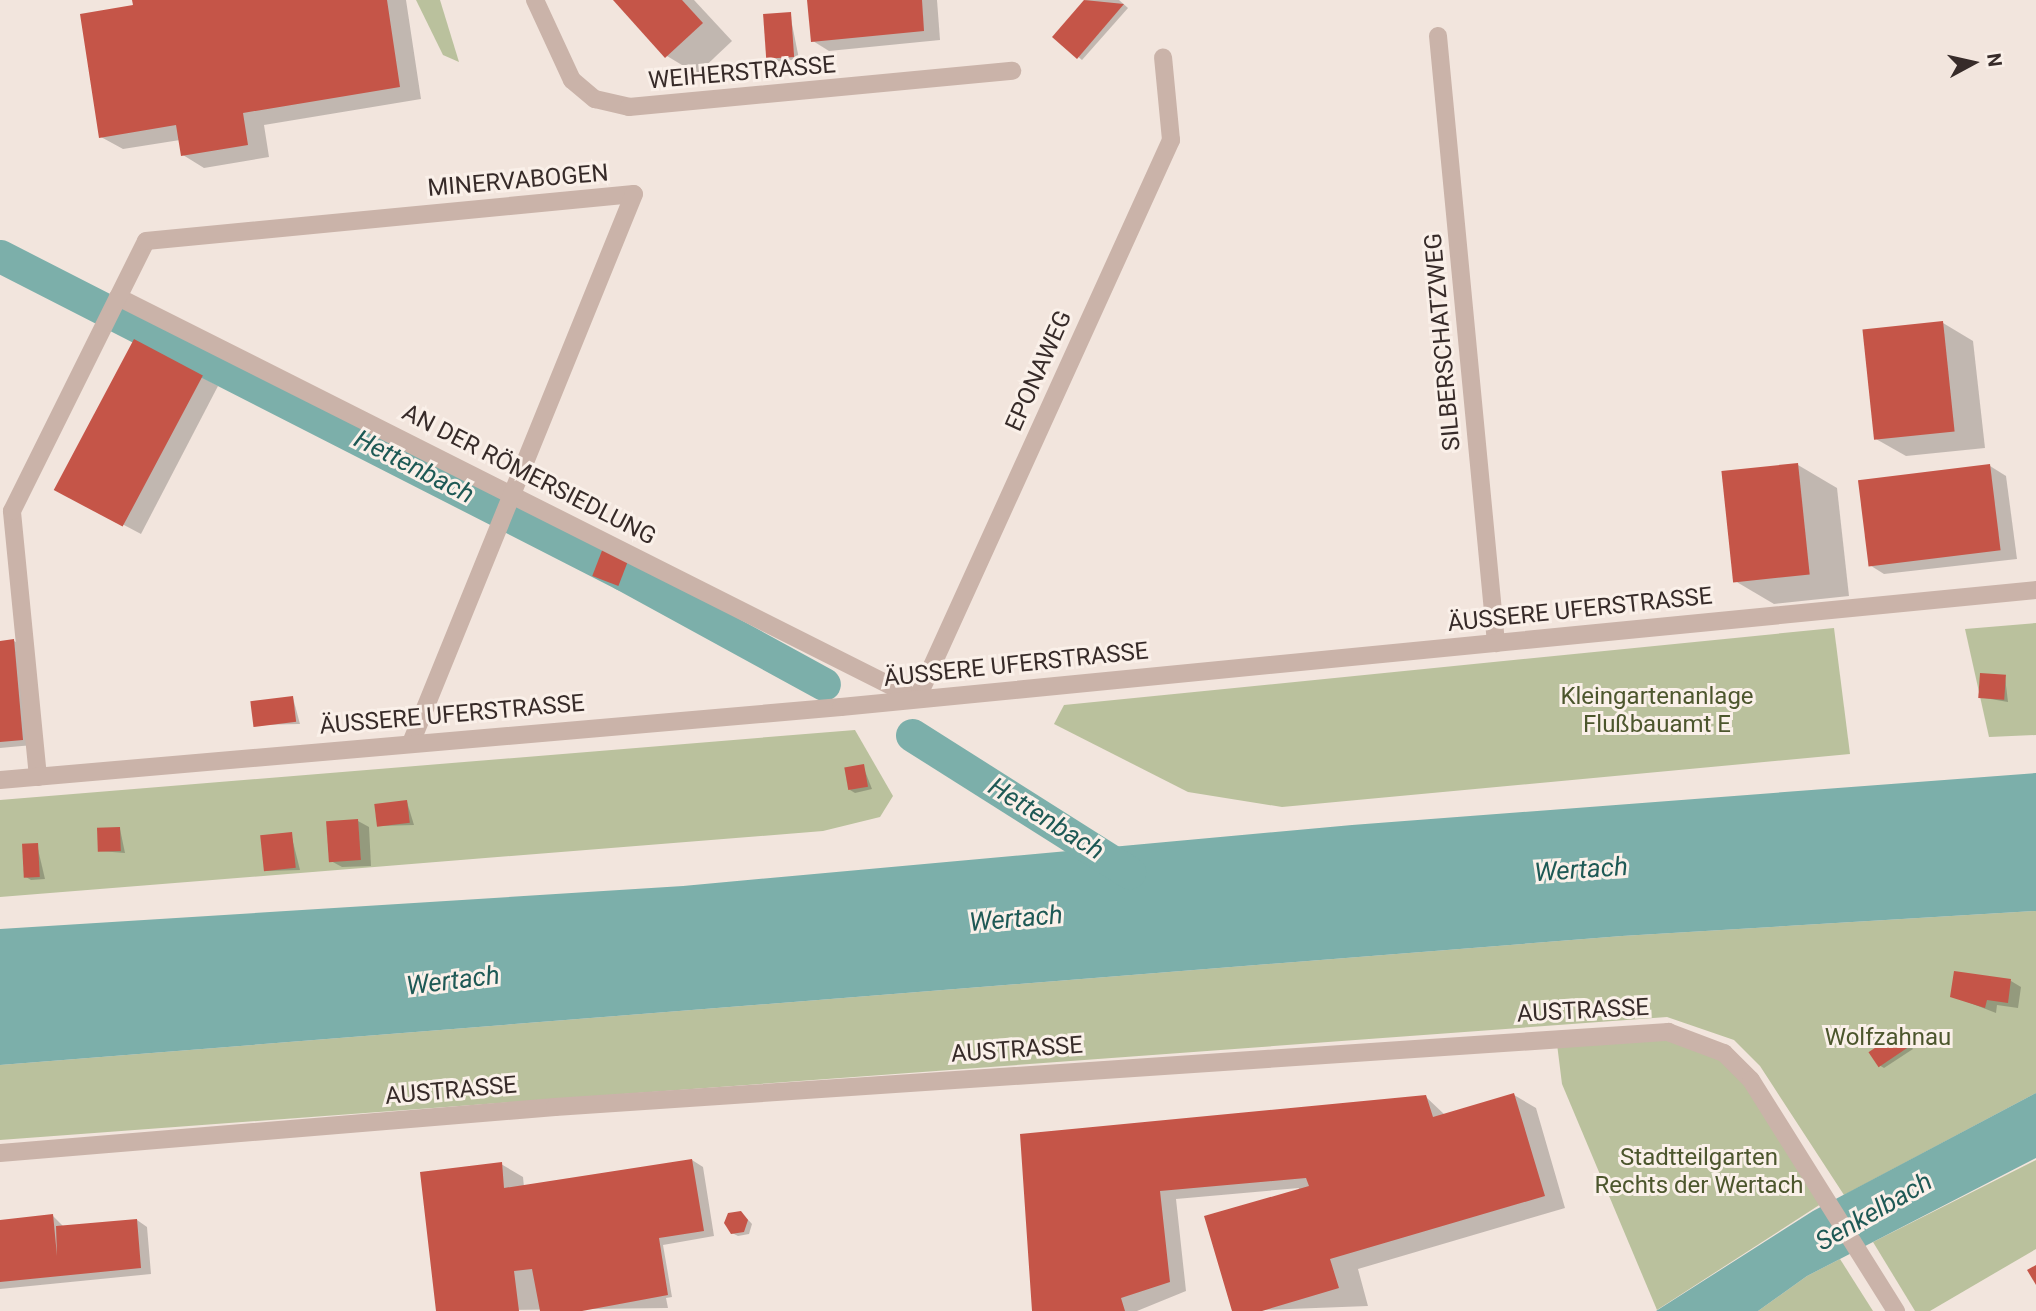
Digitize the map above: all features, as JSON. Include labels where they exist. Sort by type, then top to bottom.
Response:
[{"type":"street","name":"WEIHERSTRASSE","points":[[535,0],[572,80],[595,99],[629,107],[1012,71]]},
{"type":"street","name":"SILBERSCHATZWEG","points":[[1438,36],[1496,643]]},
{"type":"street","name":"EPONAWEG","points":[[917,699],[1171,140],[1163,57]]},
{"type":"street","name":"MINERVABOGEN","points":[[118,297],[146,241],[634,194],[515,495]]},
{"type":"street","name":"AN DER RÖMERSIEDLUNG","points":[[118,297],[917,699]]},
{"type":"street","points":[[38,777],[12,511],[118,297]]},
{"type":"street","points":[[411,743],[515,495]]},
{"type":"street","name":"ÄUSSERE UFERSTRASSE","points":[[0,780],[917,699],[2036,590]]},
{"type":"street","name":"AUSTRASSE","points":[[0,1153],[1630,1031],[1668,1032],[1724,1053],[1751,1080],[1896,1311]]},
{"type":"green space","points":[[416,0],[440,0],[459,62],[443,55]]},
{"type":"green space","points":[[2036,623],[2036,735],[1989,737],[1965,629]]},
{"type":"green space","name":"Kleingartenanlage Flußbauamt E","points":[[1834,628],[1850,754],[1282,807],[1188,792],[1054,724],[1064,705]]},
{"type":"green space","points":[[855,730],[893,796],[880,817],[823,831],[0,897],[0,800]]},
{"type":"green space","name":"Wolfzahnau","points":[[2036,911],[2036,1093],[1844,1195],[1760,1066],[1734,1040],[1667,1017],[0,1140],[0,1065],[1622,936]]},
{"type":"green space","name":"Stadtteilgarten Rechts der Wertach","points":[[1630,1031],[1724,1053],[1827,1200],[1657,1310],[1562,1084],[1556,1036]]},
{"type":"green space","points":[[2036,1160],[2036,1249],[1930,1311],[1915,1311],[1873,1242]]},
{"type":"green space","points":[[1840,1259],[1873,1311],[1758,1311],[1807,1276]]},
{"type":"water","name":"Wertach","points":[[2036,773],[2036,911],[1622,936],[0,1065],[0,929],[683,886],[1352,825]]},
{"type":"water","name":"Senkelbach","points":[[2036,1093],[2036,1158],[1807,1276],[1758,1311],[1656,1311],[1813,1211]]},
{"type":"building","points":[[132,0],[387,0],[400,87],[243,113],[248,145],[181,156],[176,125],[99,138],[80,14],[133,5]]},
{"type":"building","points":[[613,0],[682,0],[703,23],[665,58]]},
{"type":"building","points":[[807,0],[922,0],[924,31],[811,42]]},
{"type":"building","points":[[1084,0],[1124,4],[1077,59],[1052,37]]},
{"type":"building","points":[[791,12],[794,57],[766,59],[763,14]]},
{"type":"building","points":[[1943,321],[1955,431],[1874,440],[1862,329]]},
{"type":"building","points":[[134,339],[203,376],[123,527],[54,490]]},
{"type":"building","points":[[1798,463],[1810,574],[1733,582],[1721,471]]},
{"type":"building","points":[[1990,464],[2001,550],[1869,567],[1858,480]]},
{"type":"building","points":[[603,548],[629,558],[618,586],[592,576]]},
{"type":"building","points":[[14,639],[23,740],[0,742],[0,641]]},
{"type":"building","points":[[1980,673],[2006,675],[2004,700],[1978,698]]},
{"type":"building","points":[[293,696],[296,722],[253,727],[250,701]]},
{"type":"building","points":[[864,764],[868,787],[848,790],[844,767]]},
{"type":"building","points":[[407,800],[410,823],[377,827],[374,804]]},
{"type":"building","points":[[358,819],[361,860],[329,862],[326,821]]},
{"type":"building","points":[[120,827],[121,851],[98,852],[97,828]]},
{"type":"building","points":[[292,832],[296,868],[264,871],[260,835]]},
{"type":"building","points":[[38,843],[40,877],[24,878],[22,844]]},
{"type":"building","points":[[1954,971],[2011,979],[2008,1003],[1987,1000],[1985,1008],[1950,997]]},
{"type":"building","points":[[1900,1031],[1910,1046],[1879,1067],[1868,1052]]},
{"type":"building","points":[[1514,1093],[1545,1196],[1330,1259],[1339,1288],[1262,1311],[1232,1311],[1204,1216],[1309,1186],[1306,1178],[1160,1191],[1170,1282],[1121,1298],[1125,1311],[1032,1311],[1020,1134],[1426,1095],[1433,1117]]},
{"type":"building","points":[[692,1159],[704,1231],[659,1238],[668,1295],[582,1311],[540,1311],[532,1269],[514,1271],[519,1311],[436,1311],[420,1172],[502,1162],[504,1188]]},
{"type":"building","points":[[741,1211],[748,1220],[744,1232],[731,1234],[724,1223],[728,1213]]},
{"type":"building","points":[[53,1214],[57,1256],[56,1226],[137,1219],[141,1268],[0,1282],[0,1220]]},
{"type":"building","points":[[2036,1265],[2036,1285],[2027,1270]]},
{"type":"waterway","name":"Hettenbach","points":[[0,256],[623,574],[824,684]]},
{"type":"waterway","name":"Hettenbach","points":[[912,735],[1129,872]]}]
